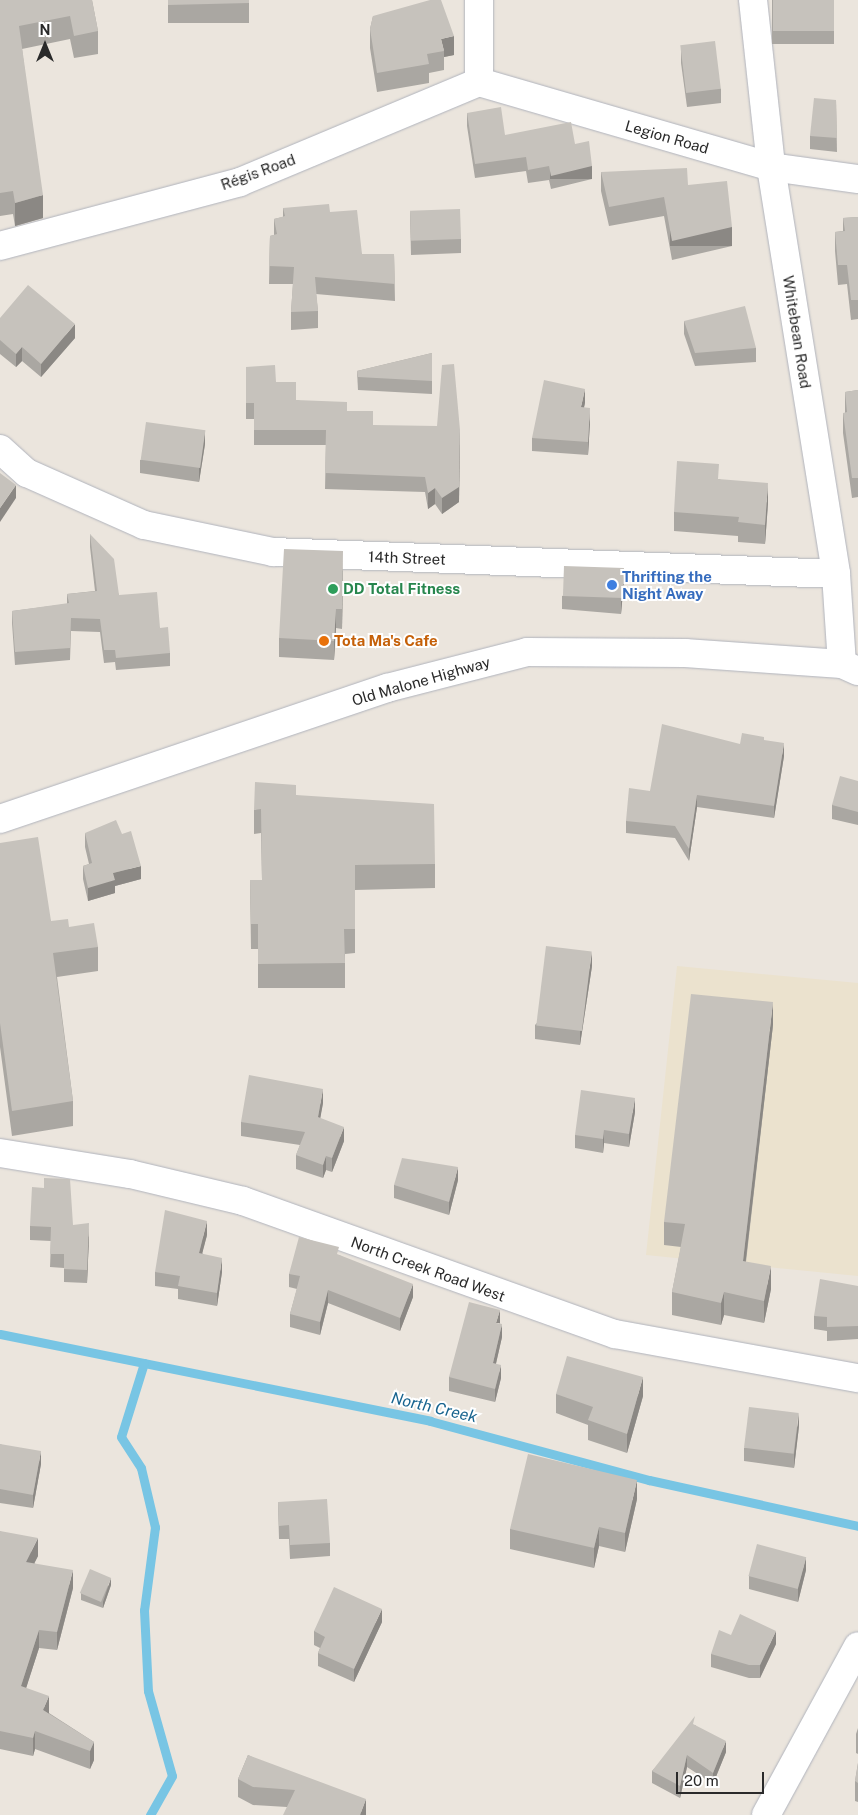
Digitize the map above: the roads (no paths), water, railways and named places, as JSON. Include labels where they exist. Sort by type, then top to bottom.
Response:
[{"type":"street","points":[[478,0],[479,82]]},
{"type":"street","name":"Whitebean Road","points":[[753,0],[771,167],[850,668]]},
{"type":"street","name":"Legion Road","points":[[479,82],[771,167],[858,179]]},
{"type":"street","name":"Régis Road","points":[[0,246],[240,182],[479,82]]},
{"type":"street","name":"14th Street","points":[[0,449],[27,473],[144,524],[273,552],[836,574]]},
{"type":"street","name":"Old Malone Highway","points":[[0,819],[387,688],[527,652],[685,653],[850,668]]},
{"type":"street","name":"North Creek Road West","points":[[0,1153],[130,1174],[243,1201],[615,1334],[858,1378]]},
{"type":"street","points":[[766,1815],[858,1646]]},
{"type":"waterway","name":"North Creek","points":[[0,1334],[430,1421],[649,1480],[858,1526]]},
{"type":"waterway","points":[[144,1363],[121,1437],[141,1468],[155,1527],[144,1610],[148,1691],[172,1776],[150,1815]]},
{"type":"place","name":"Thrifting the Night Away","points":[[612,585]]},
{"type":"place","name":"DD Total Fitness","points":[[333,589]]},
{"type":"place","name":"Tota Ma's Cafe","points":[[324,641]]}]
